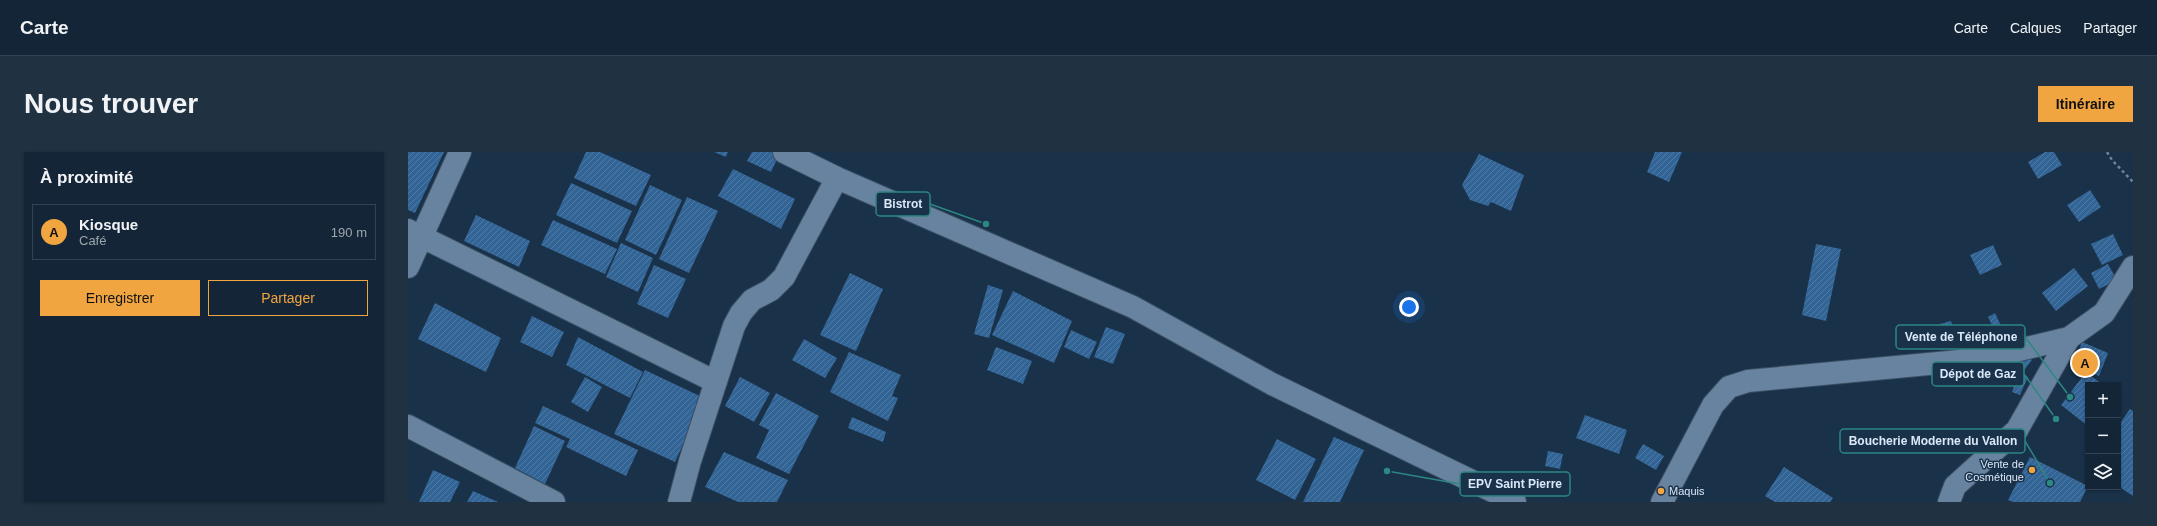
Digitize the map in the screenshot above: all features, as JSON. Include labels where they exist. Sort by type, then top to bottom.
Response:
[{"type":"street","points":[[408,267],[415,234],[460,152]]},
{"type":"street","points":[[784,152],[837,178],[1133,306],[1272,384],[1515,502]]},
{"type":"street","points":[[680,502],[690,461],[740,313],[752,300],[771,290],[784,278],[837,178]]},
{"type":"street","points":[[415,234],[716,382]]},
{"type":"street","points":[[1662,502],[1713,405],[1729,387],[1748,382],[1980,359],[2069,338],[2104,313],[2133,267]]},
{"type":"street","points":[[1948,502],[1955,486],[2017,430],[2069,338]]},
{"type":"street","points":[[408,426],[554,502]]},
{"type":"path","points":[[2107,152],[2112,160],[2133,182]]},
{"type":"building","points":[[408,152],[444,152],[415,213],[408,210]]},
{"type":"building","points":[[586,152],[600,152],[651,175],[636,206],[574,178]]},
{"type":"building","points":[[714,152],[728,152],[726,157]]},
{"type":"building","points":[[752,152],[772,152],[779,155],[771,172],[747,161]]},
{"type":"building","points":[[1655,152],[1682,152],[1669,182],[1647,172]]},
{"type":"building","points":[[2045,152],[2054,152],[2062,165],[2038,179],[2028,162]]},
{"type":"building","points":[[1479,154],[1524,175],[1511,211],[1491,202],[1488,206],[1470,200],[1462,185]]},
{"type":"building","points":[[733,169],[795,199],[781,229],[718,196]]},
{"type":"building","points":[[571,183],[632,211],[617,243],[556,215]]},
{"type":"building","points":[[650,185],[682,200],[656,255],[625,240]]},
{"type":"building","points":[[2090,190],[2101,207],[2079,222],[2067,205]]},
{"type":"building","points":[[687,197],[718,211],[689,273],[659,259]]},
{"type":"building","points":[[476,215],[530,241],[519,267],[464,241]]},
{"type":"building","points":[[553,220],[617,249],[605,274],[541,245]]},
{"type":"building","points":[[2113,234],[2123,255],[2102,265],[2091,244]]},
{"type":"building","points":[[621,243],[653,258],[638,292],[606,277]]},
{"type":"building","points":[[1816,244],[1841,249],[1826,321],[1802,315]]},
{"type":"building","points":[[1993,245],[2002,265],[1980,275],[1970,255]]},
{"type":"building","points":[[2108,264],[2117,280],[2099,289],[2091,273]]},
{"type":"building","points":[[654,265],[686,279],[668,318],[637,304]]},
{"type":"building","points":[[2074,268],[2088,286],[2056,311],[2042,293]]},
{"type":"building","points":[[850,273],[883,289],[856,351],[820,335]]},
{"type":"building","points":[[988,285],[1003,290],[989,338],[974,334]]},
{"type":"building","points":[[1013,291],[1072,321],[1054,363],[992,335]]},
{"type":"building","points":[[435,303],[501,338],[486,372],[418,339]]},
{"type":"building","points":[[1995,313],[2002,328],[1995,331],[1988,317]]},
{"type":"building","points":[[532,316],[564,332],[552,357],[520,342]]},
{"type":"building","points":[[1951,321],[1955,335],[1944,338],[1940,324]]},
{"type":"building","points":[[1106,327],[1125,334],[1113,364],[1094,357]]},
{"type":"building","points":[[1071,330],[1097,342],[1089,359],[1064,347]]},
{"type":"building","points":[[578,337],[643,372],[630,398],[566,365]]},
{"type":"building","points":[[804,339],[837,358],[825,378],[792,360]]},
{"type":"building","points":[[2082,342],[2108,353],[2099,376],[2073,366]]},
{"type":"building","points":[[996,347],[1032,361],[1023,384],[987,370]]},
{"type":"building","points":[[849,352],[901,375],[892,396],[898,398],[888,421],[830,392]]},
{"type":"building","points":[[2026,356],[2032,360],[2025,369],[2019,364]]},
{"type":"building","points":[[645,370],[704,398],[675,462],[614,434]]},
{"type":"building","points":[[2086,372],[2099,382],[2085,382],[2085,424],[2061,405]]},
{"type":"building","points":[[2019,373],[2028,377],[2020,395],[2012,392]]},
{"type":"building","points":[[585,377],[602,387],[588,412],[571,402]]},
{"type":"building","points":[[740,377],[770,393],[754,422],[725,406]]},
{"type":"building","points":[[776,393],[819,416],[789,474],[756,458],[769,430],[759,425]]},
{"type":"building","points":[[543,406],[638,450],[626,476],[566,447],[570,439],[535,423]]},
{"type":"building","points":[[2130,409],[2133,411],[2133,496],[2121,488],[2121,422]]},
{"type":"building","points":[[1585,415],[1627,430],[1619,454],[1576,438]]},
{"type":"building","points":[[852,417],[886,432],[883,442],[848,428]]},
{"type":"building","points":[[534,426],[565,441],[545,484],[515,468]]},
{"type":"building","points":[[1334,437],[1364,450],[1340,502],[1303,502]]},
{"type":"building","points":[[1277,439],[1316,459],[1295,500],[1256,480]]},
{"type":"building","points":[[1643,444],[1664,456],[1656,470],[1635,458]]},
{"type":"building","points":[[1548,451],[1563,454],[1560,469],[1545,466]]},
{"type":"building","points":[[724,452],[788,480],[777,502],[738,502],[705,487]]},
{"type":"building","points":[[2030,457],[2085,484],[2086,490],[2080,502],[2013,502],[2008,500]]},
{"type":"building","points":[[1784,467],[1833,498],[1830,502],[1775,502],[1765,496]]},
{"type":"building","points":[[433,470],[460,482],[450,502],[419,502]]},
{"type":"building","points":[[473,491],[498,502],[467,502]]},
{"type":"place","name":"Bistrot","points":[[986,224]]},
{"type":"place","name":"Kiosque","points":[[2085,363]]},
{"type":"place","name":"Vente de Téléphone","points":[[2070,397]]},
{"type":"place","name":"Dépot de Gaz","points":[[2056,419]]},
{"type":"place","name":"Vente de Cosmétique","points":[[2032,470]]},
{"type":"place","name":"EPV Saint Pierre","points":[[1387,471]]},
{"type":"place","name":"Boucherie Moderne du Vallon","points":[[2050,483]]},
{"type":"place","name":"Maquis","points":[[1661,491]]}]
